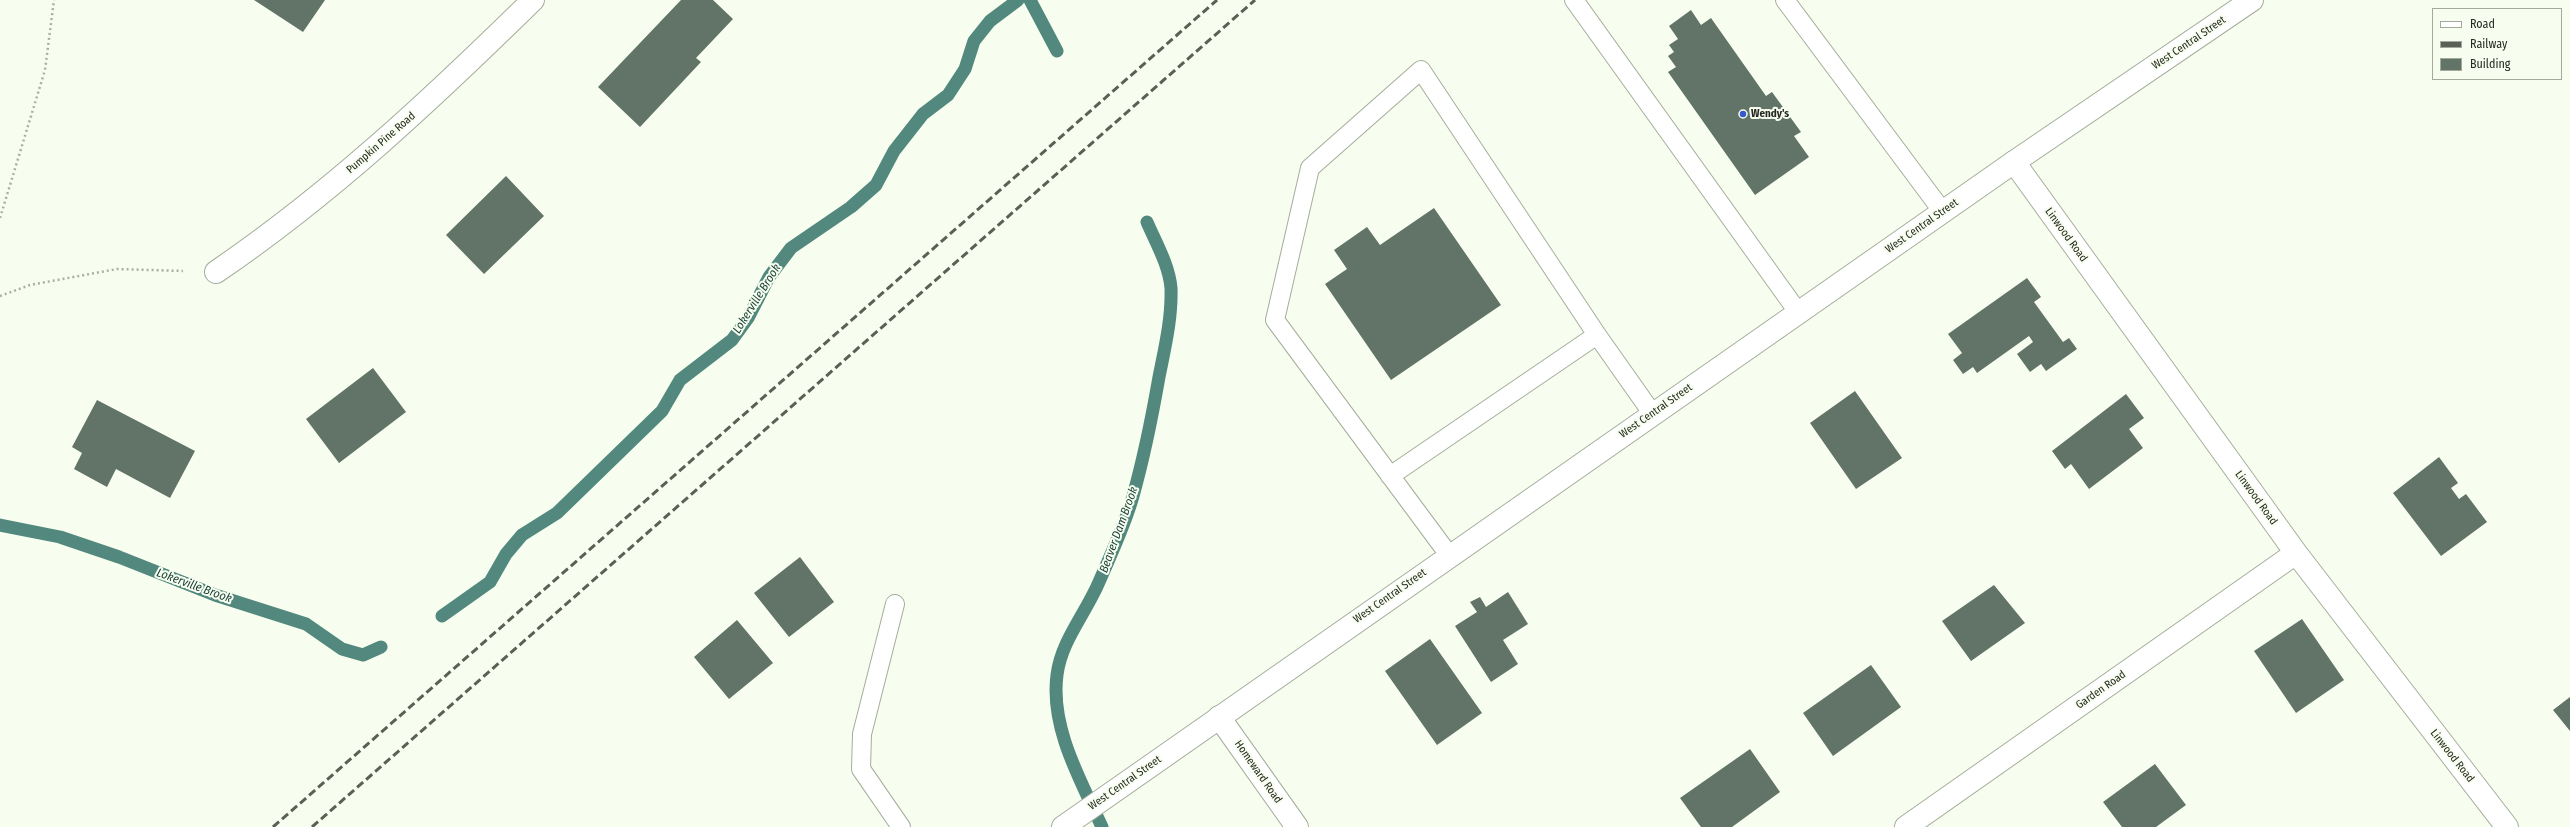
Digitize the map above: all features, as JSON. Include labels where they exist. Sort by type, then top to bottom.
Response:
[{"type":"street","name":"Pumpkin Pine Road","points":[[216,272],[275,231],[394,134],[533,0]]},
{"type":"street","name":"West Central Street","points":[[1063,827],[1652,413],[2014,162],[2252,0]]},
{"type":"street","name":"Linwood Road","points":[[2014,162],[2296,553],[2507,827]]},
{"type":"street","name":"Garden Road","points":[[1906,827],[2296,553]]},
{"type":"street","name":"Homeward Road","points":[[1219,717],[1297,827]]},
{"type":"lane","points":[[1574,0],[1798,312]]},
{"type":"lane","points":[[1785,0],[1942,212]]},
{"type":"lane","points":[[1449,555],[1275,320],[1310,168],[1420,70],[1597,335],[1652,413]]},
{"type":"lane","points":[[1390,476],[1597,335]]},
{"type":"lane","points":[[895,604],[862,734],[861,770],[901,827]]},
{"type":"path","points":[[0,218],[12,186],[45,70],[54,0]]},
{"type":"path","points":[[0,296],[30,285],[117,269],[216,272]]},
{"type":"building","points":[[254,0],[325,0],[303,32]]},
{"type":"building","points":[[681,0],[713,0],[733,19],[696,58],[701,62],[640,127],[598,87]]},
{"type":"building","name":"Wendy's","points":[[1691,10],[1701,25],[1711,18],[1766,96],[1772,92],[1801,132],[1794,136],[1809,157],[1755,195],[1668,72],[1676,67],[1668,56],[1674,52],[1669,45],[1678,39],[1669,26]]},
{"type":"building","points":[[506,176],[544,216],[484,274],[446,235]]},
{"type":"building","points":[[1434,208],[1501,305],[1391,380],[1325,284],[1347,269],[1334,250],[1367,227],[1380,245]]},
{"type":"building","points":[[2027,278],[2041,297],[2034,302],[2063,342],[2069,338],[2077,349],[2046,371],[2041,364],[2030,372],[2017,354],[2033,342],[2029,336],[1977,373],[1973,367],[1963,374],[1953,360],[1962,353],[1948,334]]},
{"type":"building","points":[[373,368],[406,412],[339,463],[306,419]]},
{"type":"building","points":[[1855,391],[1902,458],[1856,489],[1810,423]]},
{"type":"building","points":[[2126,394],[2144,418],[2129,429],[2143,448],[2089,489],[2071,464],[2065,469],[2052,451]]},
{"type":"building","points":[[97,400],[195,451],[170,498],[116,469],[107,487],[74,469],[82,453],[72,447]]},
{"type":"building","points":[[2439,457],[2458,483],[2451,488],[2459,499],[2466,494],[2487,522],[2441,556],[2393,493]]},
{"type":"building","points":[[800,557],[834,602],[789,637],[754,593]]},
{"type":"building","points":[[1994,585],[2025,623],[1971,661],[1942,621]]},
{"type":"building","points":[[1508,592],[1528,624],[1503,640],[1518,664],[1491,682],[1455,626],[1477,612],[1470,602],[1480,597],[1486,607]]},
{"type":"building","points":[[2302,619],[2344,680],[2296,713],[2254,651]]},
{"type":"building","points":[[737,620],[773,663],[729,699],[694,657]]},
{"type":"building","points":[[1430,639],[1482,713],[1437,745],[1385,671]]},
{"type":"building","points":[[1871,665],[1901,707],[1833,756],[1803,713]]},
{"type":"building","points":[[2570,697],[2570,731],[2553,710]]},
{"type":"building","points":[[1750,749],[1780,792],[1732,827],[1701,827],[1680,798]]},
{"type":"building","points":[[2155,764],[2186,805],[2156,827],[2122,827],[2103,802]]},
{"type":"waterway","name":"Lokerville Brook","points":[[442,616],[490,582],[506,554],[522,535],[557,513],[662,411],[680,380],[732,340],[748,318],[769,277],[791,248],[851,207],[876,185],[894,151],[923,114],[948,95],[965,69],[974,41],[990,21],[1018,0]]},
{"type":"waterway","name":"Beaver Dam Brook","points":[[1030,0],[1057,51]]},
{"type":"waterway","name":"Beaver Dam Brook","points":[[1102,827],[1069,754],[1063,734],[1058,715],[1056,695],[1057,675],[1063,650],[1094,594],[1126,518],[1137,481],[1151,422],[1168,332],[1171,288],[1168,271],[1147,222]]},
{"type":"waterway","name":"Lokerville Brook","points":[[0,525],[60,537],[119,557],[215,595],[306,624],[342,649],[363,655],[381,647]]},
{"type":"railway","points":[[273,827],[1217,0]]},
{"type":"railway","points":[[312,827],[1255,0]]},
{"type":"place","name":"Wendy's","points":[[1743,114]]}]
